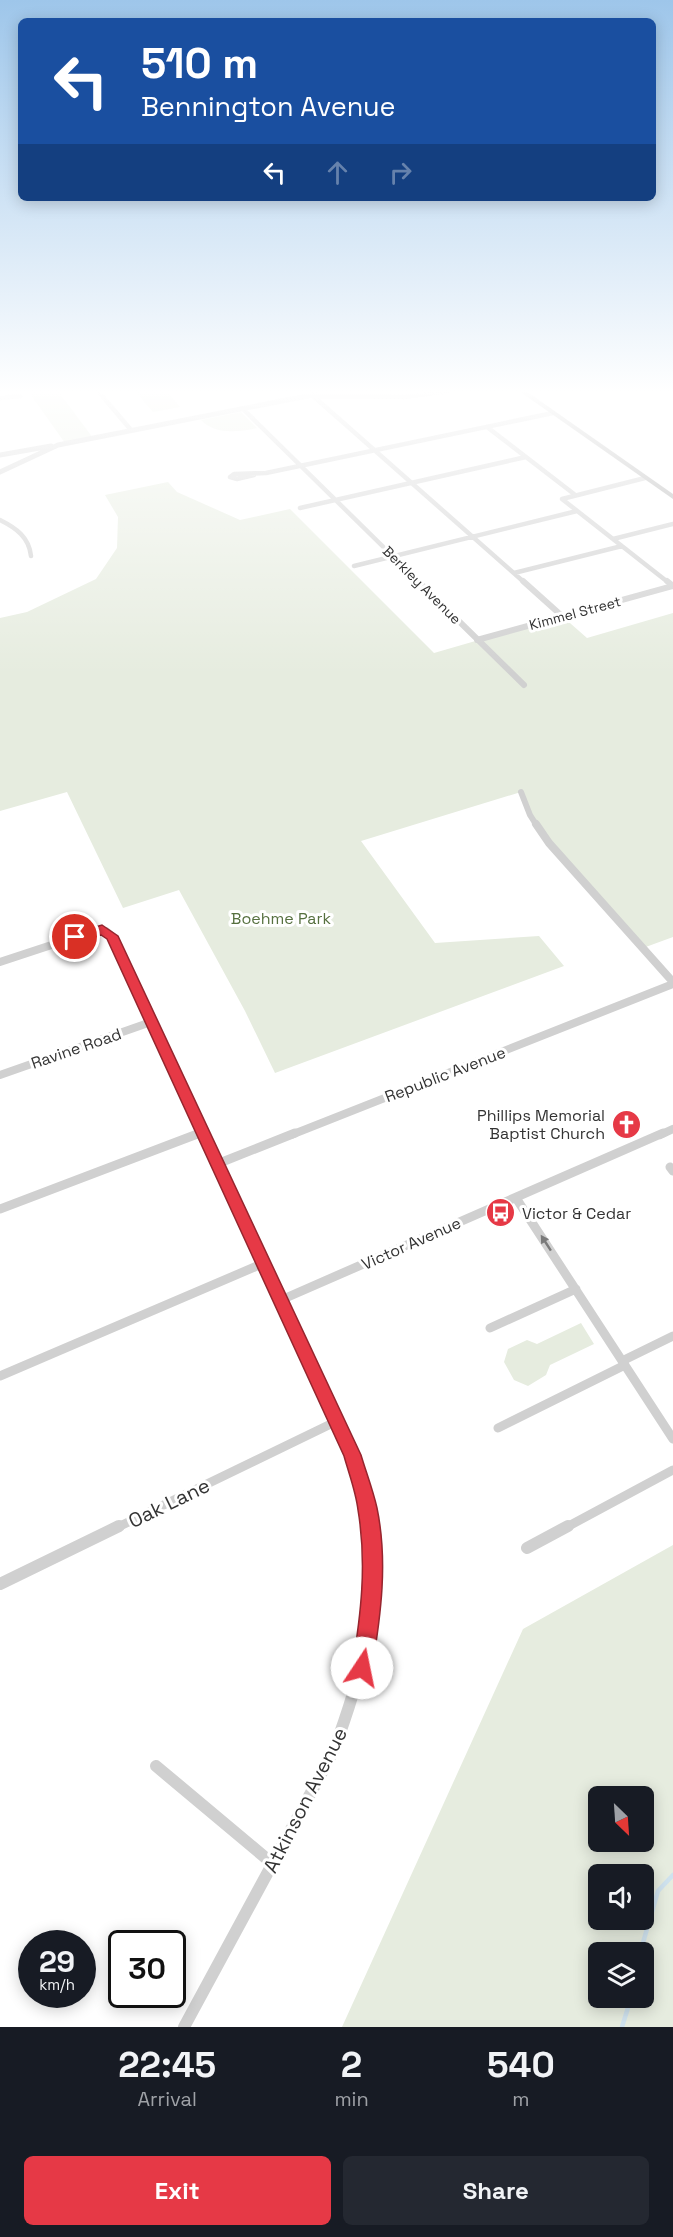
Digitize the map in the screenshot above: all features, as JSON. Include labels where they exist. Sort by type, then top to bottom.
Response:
[{"type":"main road","points":[[656,486],[673,497]]},
{"type":"street","name":"Berkley Avenue","points":[[321,486],[524,685]]},
{"type":"street","points":[[300,507],[399,486]]},
{"type":"street","points":[[414,486],[562,616]]},
{"type":"street","points":[[563,486],[574,494]]},
{"type":"street","points":[[611,486],[562,499],[673,586]]},
{"type":"street","points":[[354,566],[577,511]]},
{"type":"street","points":[[0,520],[22,534],[30,546],[31,556]]},
{"type":"street","points":[[613,539],[673,524]]},
{"type":"street","points":[[514,573],[622,546]]},
{"type":"street","name":"Kimmel Street","points":[[477,640],[673,586]]},
{"type":"street","points":[[521,792],[530,815],[549,843],[673,983]]},
{"type":"street","name":"Atkinson Avenue","points":[[0,962],[94,931],[106,931],[112,936],[352,1455],[362,1484],[372,1540],[374,1574],[366,1652],[347,1718],[333,1752],[184,2027]]},
{"type":"street","name":"Republic Avenue","points":[[217,1164],[673,983]]},
{"type":"street","name":"Ravine Road","points":[[0,1075],[151,1022]]},
{"type":"street","name":"Victor Avenue","points":[[281,1300],[673,1129]]},
{"type":"street","points":[[0,1209],[203,1132]]},
{"type":"street","points":[[516,1198],[673,1439]]},
{"type":"street","points":[[0,1376],[264,1263]]},
{"type":"street","points":[[490,1329],[576,1289]]},
{"type":"street","points":[[498,1428],[673,1336]]},
{"type":"street","name":"Oak Lane","points":[[0,1584],[337,1421]]},
{"type":"street","points":[[527,1548],[673,1470]]},
{"type":"street","points":[[156,1766],[273,1864]]},
{"type":"green space","name":"Boehme Park","points":[[151,486],[171,486],[177,492],[240,520],[290,509],[434,653],[562,616],[587,638],[673,613],[673,937],[643,948],[538,829],[521,792],[361,841],[435,943],[539,936],[564,966],[275,1073],[245,1011],[179,890],[123,908],[67,792],[0,811],[0,618],[27,612],[96,579],[117,548],[118,517],[105,495]]},
{"type":"green space","points":[[581,1323],[594,1344],[550,1365],[546,1375],[528,1386],[514,1380],[504,1362],[508,1349],[527,1340],[537,1344]]},
{"type":"green space","points":[[673,1545],[673,2027],[342,2027],[523,1629]]},
{"type":"waterway","points":[[643,1942],[658,1891],[673,1875]]},
{"type":"waterway","points":[[622,2027],[628,2008]]},
{"type":"place","name":"Phillips Memorial Baptist Church","points":[[626,1124]]},
{"type":"place","name":"Victor & Cedar","points":[[501,1213]]},
{"type":"route","points":[[75,937],[102,930],[112,936],[352,1455],[368,1509],[374,1574],[372,1612],[362,1668]]}]
